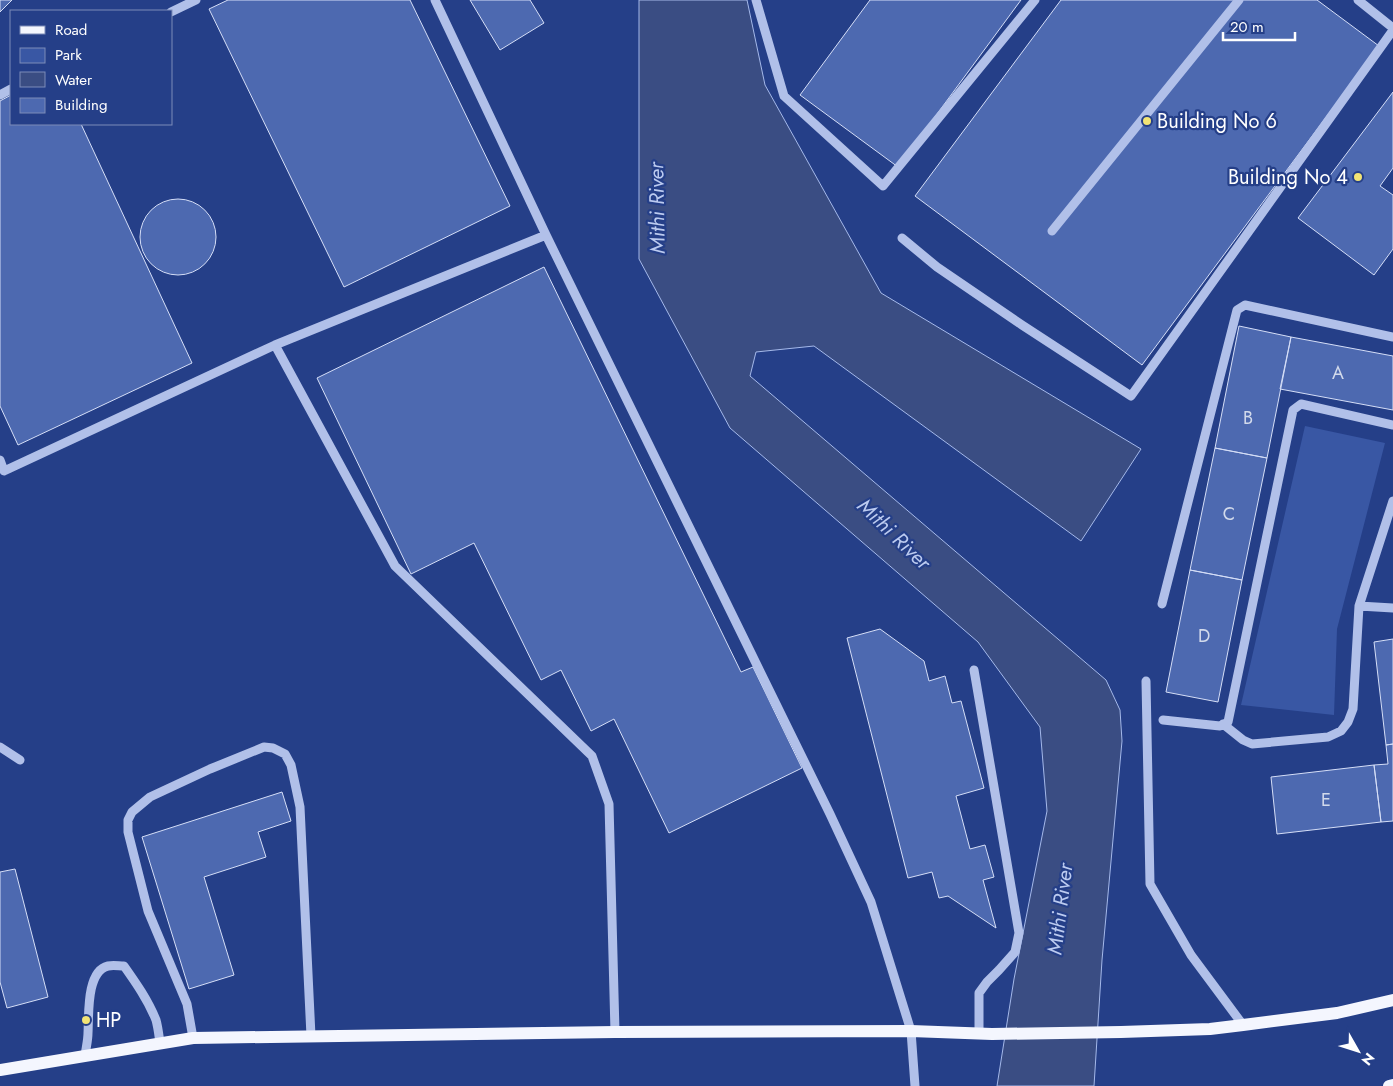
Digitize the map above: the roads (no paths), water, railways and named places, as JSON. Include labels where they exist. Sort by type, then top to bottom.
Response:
[{"type":"main road","points":[[0,1070],[193,1038],[615,1032],[911,1031],[986,1034],[1121,1032],[1243,1025],[1338,1013],[1393,1000]]},
{"type":"main road","points":[[1389,1086],[1393,1085]]},
{"type":"street","points":[[172,12],[196,0]]},
{"type":"street","points":[[436,0],[546,235],[830,814],[870,902],[911,1031],[915,1086]]},
{"type":"street","points":[[756,0],[784,96],[882,186],[1035,0]]},
{"type":"street","points":[[1052,231],[1239,0]]},
{"type":"street","points":[[902,238],[936,267],[1131,396],[1393,29],[1358,0]]},
{"type":"street","points":[[0,460],[4,471],[275,346],[546,235]]},
{"type":"street","points":[[1162,604],[1237,310],[1245,305],[1393,337]]},
{"type":"street","points":[[275,346],[396,566],[592,756],[609,804],[615,1032]]},
{"type":"street","points":[[1163,720],[1220,726],[1228,722],[1292,410],[1301,404],[1393,425]]},
{"type":"street","points":[[1223,724],[1243,740],[1252,744],[1328,737],[1341,731],[1348,722],[1353,709],[1359,606],[1393,501]]},
{"type":"street","points":[[1359,606],[1393,608]]},
{"type":"street","points":[[974,670],[1019,933],[1015,952],[979,993],[986,1034]]},
{"type":"street","points":[[1146,681],[1150,884],[1191,954],[1243,1025]]},
{"type":"street","points":[[0,747],[20,760]]},
{"type":"street","points":[[193,1038],[187,1004],[148,911],[128,832],[128,820],[132,812],[150,797],[210,769],[264,747],[273,748],[285,754],[292,765],[300,807],[312,1036]]},
{"type":"street","points":[[85,1056],[91,990],[96,975],[106,966],[124,966],[149,1004],[157,1022],[160,1043]]},
{"type":"water","name":"Mithi River","points":[[639,0],[747,0],[765,85],[881,293],[1141,449],[1081,541],[814,346],[756,352],[750,376],[1106,680],[1120,710],[1122,741],[1102,960],[1094,1086],[997,1086],[1014,979],[1047,811],[1040,727],[978,642],[730,428],[639,259]]},
{"type":"place","name":"Building No 6","points":[[1147,121]]},
{"type":"place","name":"Building No 4","points":[[1358,177]]},
{"type":"place","name":"HP","points":[[86,1020]]}]
